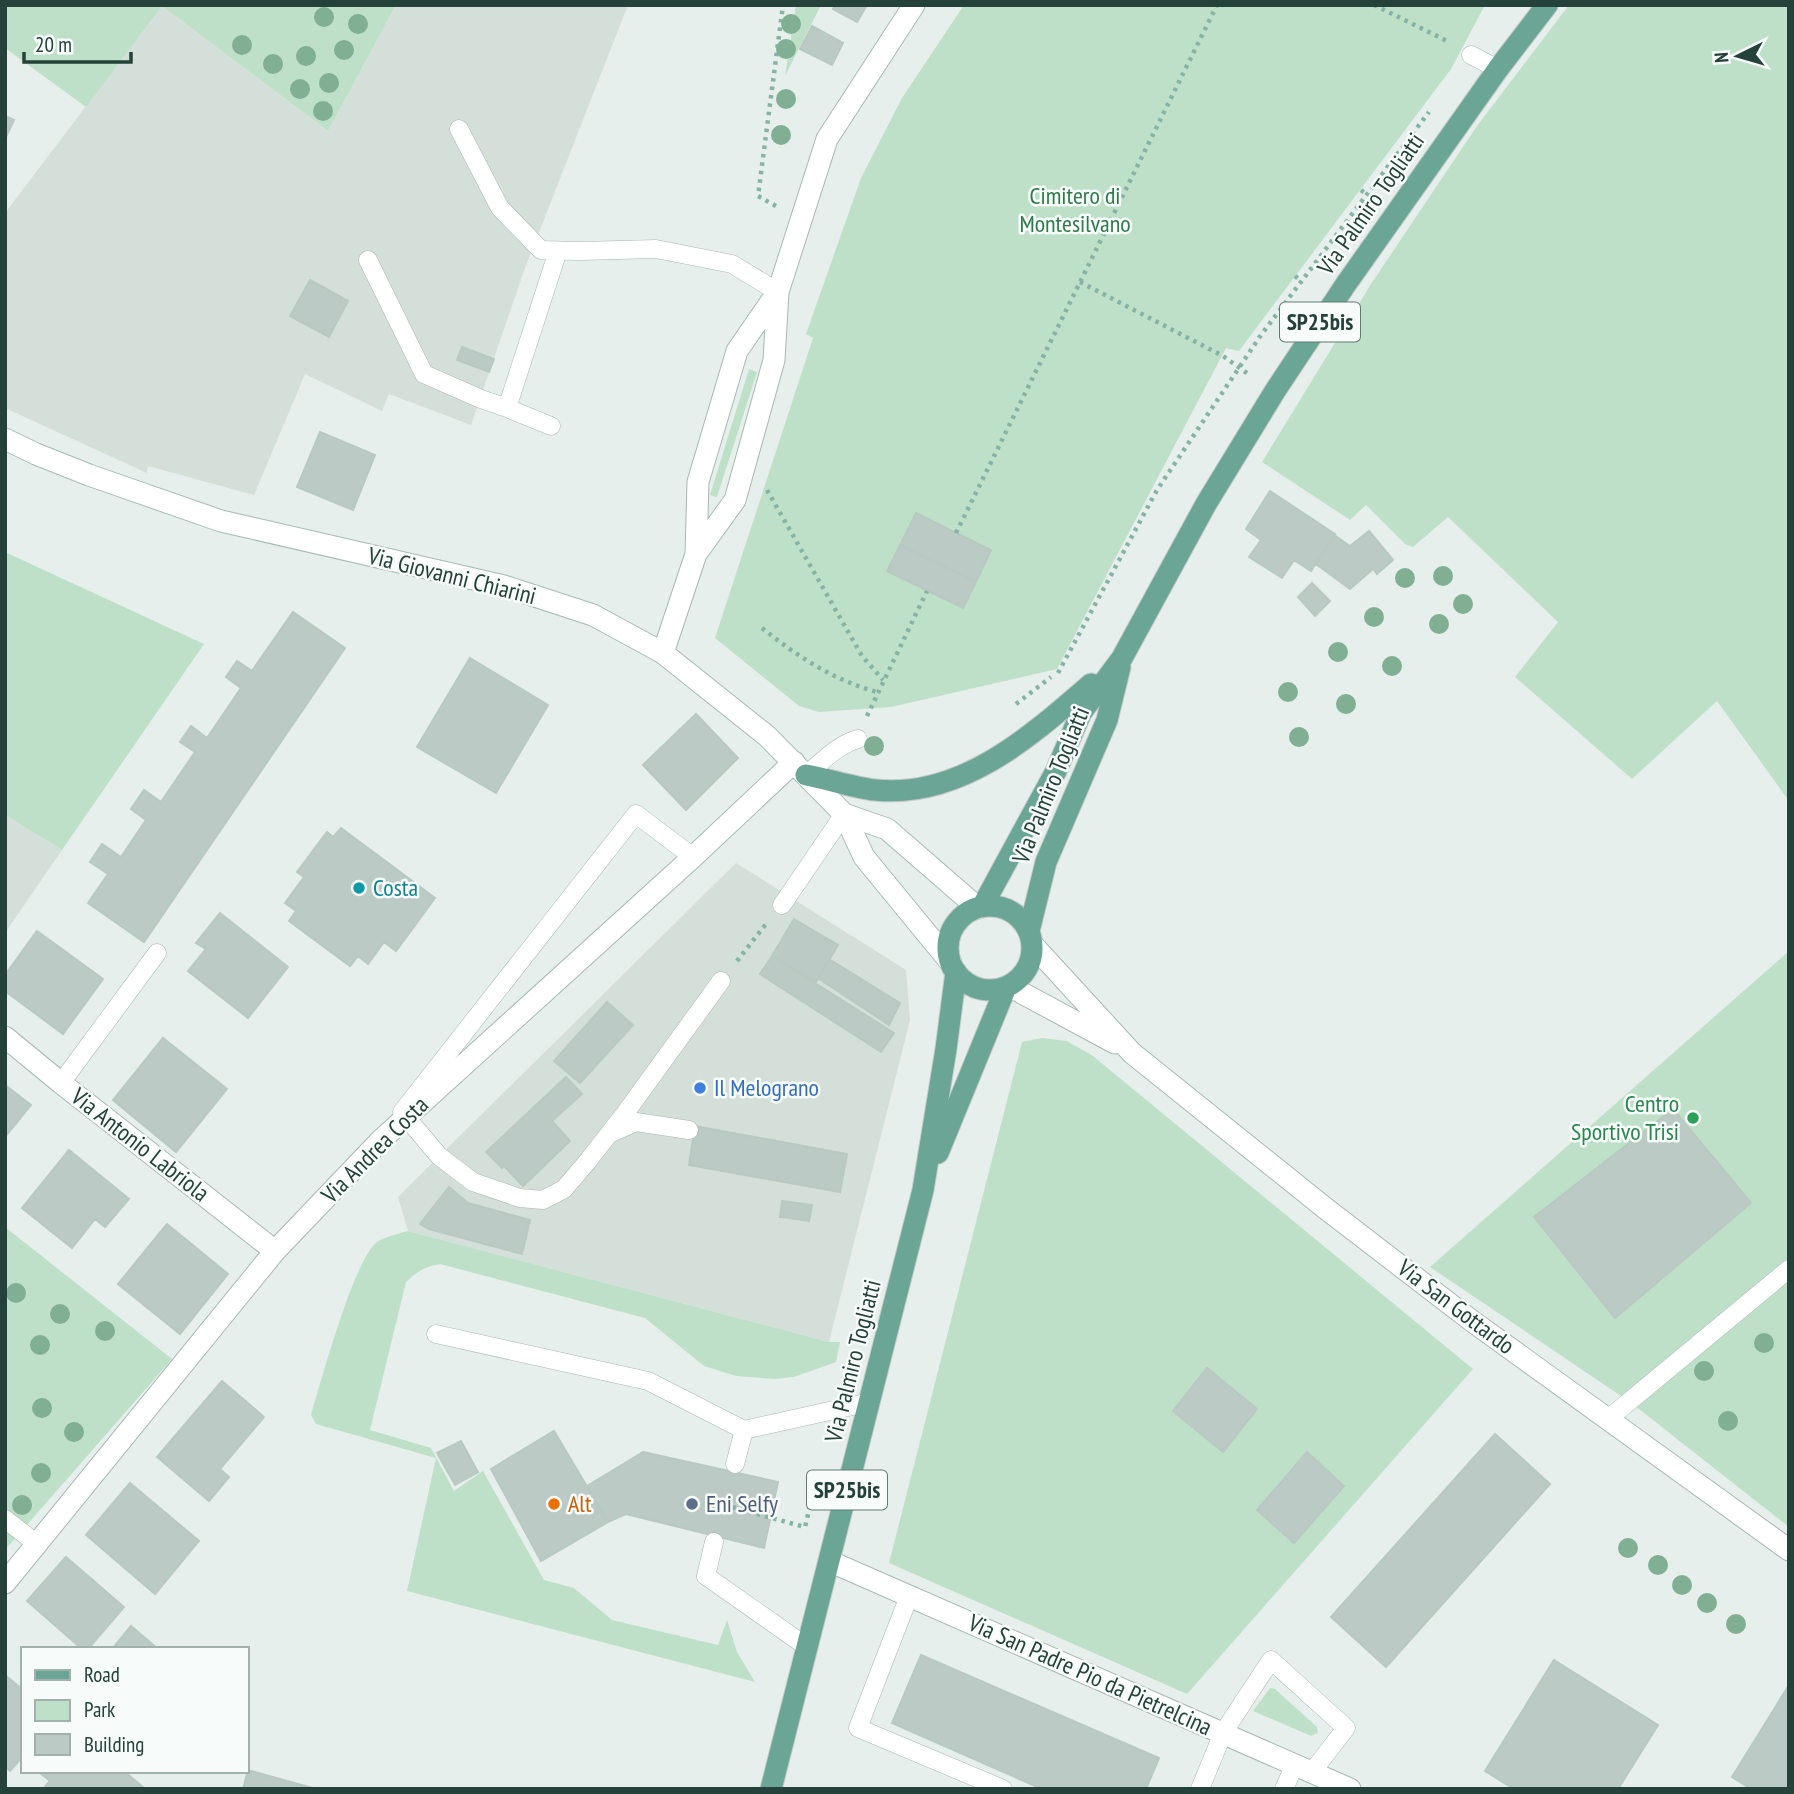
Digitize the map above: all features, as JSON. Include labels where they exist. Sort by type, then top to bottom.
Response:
[{"type":"main road","name":"Via Palmiro Togliatti","points":[[980,908],[1056,771],[1081,713],[1122,658],[1206,504],[1275,391],[1346,284],[1498,69],[1547,5]]},
{"type":"main road","name":"Via Palmiro Togliatti","points":[[1031,937],[1045,862],[1107,720],[1122,658]]},
{"type":"main road","points":[[800,768],[872,790],[912,789],[951,779],[984,766],[1027,738],[1122,658]]},
{"type":"main road","points":[[980,908],[1004,908],[1023,921],[1031,937],[1032,957],[1027,969],[1007,987],[987,990],[962,979],[949,954],[951,934],[961,918],[980,908]]},
{"type":"main road","name":"Via Palmiro Togliatti","points":[[771,1789],[923,1190],[946,1049],[954,968]]},
{"type":"main road","name":"Via Palmiro Togliatti","points":[[923,1190],[1007,987]]},
{"type":"street","points":[[696,554],[735,500],[774,360],[778,292],[827,139],[914,5]]},
{"type":"street","points":[[663,653],[696,554],[698,482],[737,351],[778,292]]},
{"type":"street","name":"Via Giovanni Chiarini","points":[[5,439],[89,475],[221,521],[517,590],[593,615],[663,653],[720,696],[800,768],[844,814],[864,857],[954,968]]},
{"type":"street","name":"Via Andrea Costa","points":[[5,1583],[275,1251],[381,1140],[693,857],[800,768]]},
{"type":"street","name":"Via Giovanni Chiarini","points":[[844,814],[887,829],[980,908]]},
{"type":"street","name":"Via San Gottardo","points":[[1031,937],[1132,1052],[1358,1234],[1472,1321],[1789,1550]]},
{"type":"street","name":"Via San Gottardo","points":[[1007,987],[1132,1052]]},
{"type":"street","name":"Via Antonio Labriola","points":[[5,1037],[275,1251]]},
{"type":"street","name":"Via San Padre Pio da Pietrelcina","points":[[829,1561],[1350,1789]]},
{"type":"lane","points":[[1471,55],[1498,69]]},
{"type":"lane","points":[[459,130],[500,208],[541,250],[656,249],[732,264],[778,292]]},
{"type":"lane","points":[[507,408],[558,251]]},
{"type":"lane","points":[[368,260],[424,374],[551,426]]},
{"type":"lane","points":[[800,768],[845,743],[858,739]]},
{"type":"lane","points":[[381,1140],[636,814],[693,857]]},
{"type":"lane","points":[[782,905],[844,814]]},
{"type":"lane","points":[[61,1083],[157,953]]},
{"type":"lane","points":[[406,1117],[439,1156],[473,1182],[520,1198],[542,1200],[564,1189],[608,1135],[721,981]]},
{"type":"lane","points":[[608,1135],[636,1122],[689,1130]]},
{"type":"lane","points":[[1608,1419],[1789,1269]]},
{"type":"lane","points":[[436,1334],[648,1381],[744,1430],[870,1402]]},
{"type":"lane","points":[[735,1464],[744,1430]]},
{"type":"lane","points":[[5,1519],[37,1544]]},
{"type":"lane","points":[[714,1542],[706,1576],[807,1647]]},
{"type":"lane","points":[[909,1596],[858,1728],[1003,1789]]},
{"type":"lane","points":[[1199,1789],[1223,1733],[1272,1660],[1346,1728],[1284,1789]]},
{"type":"path","points":[[783,5],[758,196],[801,220]]},
{"type":"path","points":[[956,533],[1217,5]]},
{"type":"path","points":[[1374,5],[1447,41]]},
{"type":"path","points":[[1044,692],[1060,670],[1157,490],[1301,281],[1430,110]]},
{"type":"path","points":[[1415,117],[1422,121]]},
{"type":"path","points":[[1361,190],[1366,194]]},
{"type":"path","points":[[1295,276],[1301,281]]},
{"type":"path","points":[[1080,282],[1223,356],[1255,378]]},
{"type":"path","points":[[741,479],[764,486],[862,656],[883,680]]},
{"type":"path","points":[[858,739],[877,692],[927,591]]},
{"type":"path","points":[[762,628],[792,652],[849,684],[877,692]]},
{"type":"path","points":[[1016,704],[1060,670]]},
{"type":"path","points":[[721,981],[782,905]]},
{"type":"path","points":[[724,1505],[804,1527],[817,1478]]},
{"type":"shaded area","points":[[396,5],[628,5],[525,268],[471,425],[389,394],[382,411],[305,374],[254,495],[148,466],[147,473],[5,408],[5,213],[162,6],[328,131]]},
{"type":"shaded area","points":[[5,815],[62,850],[5,933]]},
{"type":"shaded area","name":"Il Melograno","points":[[736,863],[906,970],[910,1020],[829,1342],[408,1231],[398,1197]]},
{"type":"green space","points":[[5,5],[396,5],[328,131],[162,6],[86,107],[5,48]]},
{"type":"green space","points":[[796,5],[821,5],[785,76]]},
{"type":"green space","name":"Cimitero di Montesilvano","points":[[964,5],[1485,5],[1451,69],[1239,351],[1226,348],[1057,669],[891,707],[819,712],[799,706],[715,638],[813,338],[806,334],[861,178],[902,98]]},
{"type":"green space","points":[[1569,5],[1789,5],[1789,801],[1717,701],[1632,779],[1515,677],[1558,622],[1448,517],[1413,547],[1405,544],[1366,505],[1350,520],[1262,462],[1371,284],[1477,126]]},
{"type":"green space","points":[[749,369],[757,372],[717,497],[710,495]]},
{"type":"green space","points":[[5,552],[204,644],[62,850],[5,815]]},
{"type":"green space","name":"Centro Sportivo Trisi","points":[[1789,951],[1789,1527],[1630,1402],[1430,1267]]},
{"type":"green space","points":[[1042,1038],[1067,1041],[1093,1056],[1473,1369],[1187,1694],[889,1563],[1022,1042]]},
{"type":"green space","points":[[5,1227],[172,1359],[5,1550]]},
{"type":"green space","points":[[408,1231],[829,1342],[840,1342],[836,1362],[794,1377],[774,1379],[736,1376],[704,1366],[645,1318],[440,1264],[421,1270],[406,1282],[370,1430],[431,1448],[454,1491],[483,1471],[544,1580],[574,1588],[612,1620],[718,1645],[727,1620],[737,1652],[755,1682],[407,1591],[436,1458],[316,1424],[311,1415],[339,1322],[368,1253],[377,1242]]},
{"type":"green space","points":[[1270,1688],[1275,1689],[1317,1727],[1318,1733],[1311,1736],[1253,1711]]},
{"type":"building","points":[[835,5],[867,5],[857,22],[833,9]]},
{"type":"building","points":[[812,26],[843,43],[832,65],[800,49]]},
{"type":"building","points":[[5,116],[14,120],[5,139]]},
{"type":"building","points":[[310,280],[348,301],[329,337],[290,316]]},
{"type":"building","points":[[462,347],[494,359],[489,372],[457,360]]},
{"type":"building","points":[[320,432],[375,455],[353,510],[297,487]]},
{"type":"building","points":[[1270,491],[1335,534],[1311,571],[1294,560],[1282,578],[1249,557],[1261,540],[1246,529]]},
{"type":"building","points":[[916,513],[991,550],[976,582],[900,545]]},
{"type":"building","points":[[1369,531],[1393,560],[1377,574],[1373,569],[1350,589],[1316,564],[1334,535],[1350,546]]},
{"type":"building","points":[[900,545],[976,582],[963,608],[887,571]]},
{"type":"building","points":[[1312,583],[1330,601],[1315,616],[1298,597]]},
{"type":"building","points":[[293,612],[345,648],[144,942],[88,903],[108,874],[90,862],[102,844],[121,857],[146,820],[131,809],[144,790],[161,802],[195,752],[180,742],[191,726],[207,738],[241,688],[226,677],[237,661],[252,671]]},
{"type":"building","points":[[470,658],[548,705],[496,793],[417,747]]},
{"type":"building","points":[[696,714],[738,758],[686,810],[643,765]]},
{"type":"building","name":"Costa","points":[[341,828],[435,898],[396,951],[384,942],[368,964],[358,956],[350,966],[289,921],[296,911],[285,903],[304,877],[297,872],[327,832],[333,837]]},
{"type":"building","points":[[220,913],[288,967],[248,1018],[188,971],[206,949],[196,943]]},
{"type":"building","points":[[794,919],[838,945],[816,982],[772,956]]},
{"type":"building","points":[[37,931],[103,979],[63,1034],[5,991],[5,975]]},
{"type":"building","points":[[772,956],[894,1033],[881,1052],[760,974]]},
{"type":"building","points":[[829,959],[900,1003],[889,1025],[818,978]]},
{"type":"building","points":[[607,1002],[633,1025],[580,1083],[554,1061]]},
{"type":"building","points":[[163,1038],[227,1089],[176,1152],[113,1100]]},
{"type":"building","points":[[566,1077],[582,1094],[552,1121],[570,1141],[523,1186],[486,1152]]},
{"type":"building","points":[[5,1085],[31,1105],[5,1137]]},
{"type":"building","points":[[1673,1109],[1751,1203],[1615,1318],[1534,1217]]},
{"type":"building","points":[[695,1126],[847,1154],[840,1192],[689,1165]]},
{"type":"building","points":[[69,1150],[129,1199],[105,1227],[95,1219],[72,1248],[22,1208]]},
{"type":"building","points":[[449,1187],[468,1203],[530,1220],[522,1254],[429,1229],[420,1224]]},
{"type":"building","points":[[782,1201],[812,1205],[809,1221],[780,1217]]},
{"type":"building","points":[[167,1224],[228,1274],[180,1334],[118,1284]]},
{"type":"building","points":[[1207,1368],[1257,1409],[1223,1452],[1173,1411]]},
{"type":"building","points":[[222,1381],[264,1417],[220,1469],[229,1477],[209,1501],[157,1457]]},
{"type":"building","name":"Alt","points":[[554,1431],[608,1522],[541,1561],[491,1469]]},
{"type":"building","points":[[1495,1434],[1550,1484],[1386,1667],[1331,1617]]},
{"type":"building","points":[[461,1441],[478,1472],[455,1485],[437,1453]]},
{"type":"building","points":[[643,1452],[778,1482],[764,1548],[626,1514],[608,1522],[587,1486]]},
{"type":"building","points":[[1307,1452],[1344,1486],[1294,1543],[1257,1510]]},
{"type":"building","points":[[130,1483],[199,1541],[155,1594],[86,1535]]},
{"type":"building","points":[[66,1557],[124,1607],[90,1647],[80,1647],[27,1601]]},
{"type":"building","points":[[131,1626],[156,1647],[114,1647]]},
{"type":"building","points":[[921,1655],[1159,1758],[1146,1789],[1042,1789],[892,1723]]},
{"type":"building","points":[[1554,1660],[1658,1725],[1618,1789],[1514,1789],[1485,1771]]},
{"type":"building","points":[[5,1675],[21,1688],[21,1758],[10,1771],[5,1766]]},
{"type":"building","points":[[1789,1685],[1789,1789],[1751,1789],[1732,1777]]},
{"type":"building","points":[[248,1770],[316,1789],[243,1789]]},
{"type":"building","points":[[40,1773],[126,1773],[145,1789],[43,1789],[50,1781]]},
{"type":"place","name":"Costa","points":[[359,888]]},
{"type":"place","name":"Il Melograno","points":[[700,1088]]},
{"type":"place","name":"Centro Sportivo Trisi","points":[[1693,1118]]},
{"type":"place","name":"Alt","points":[[554,1504]]},
{"type":"place","name":"Eni Selfy","points":[[692,1504]]}]
